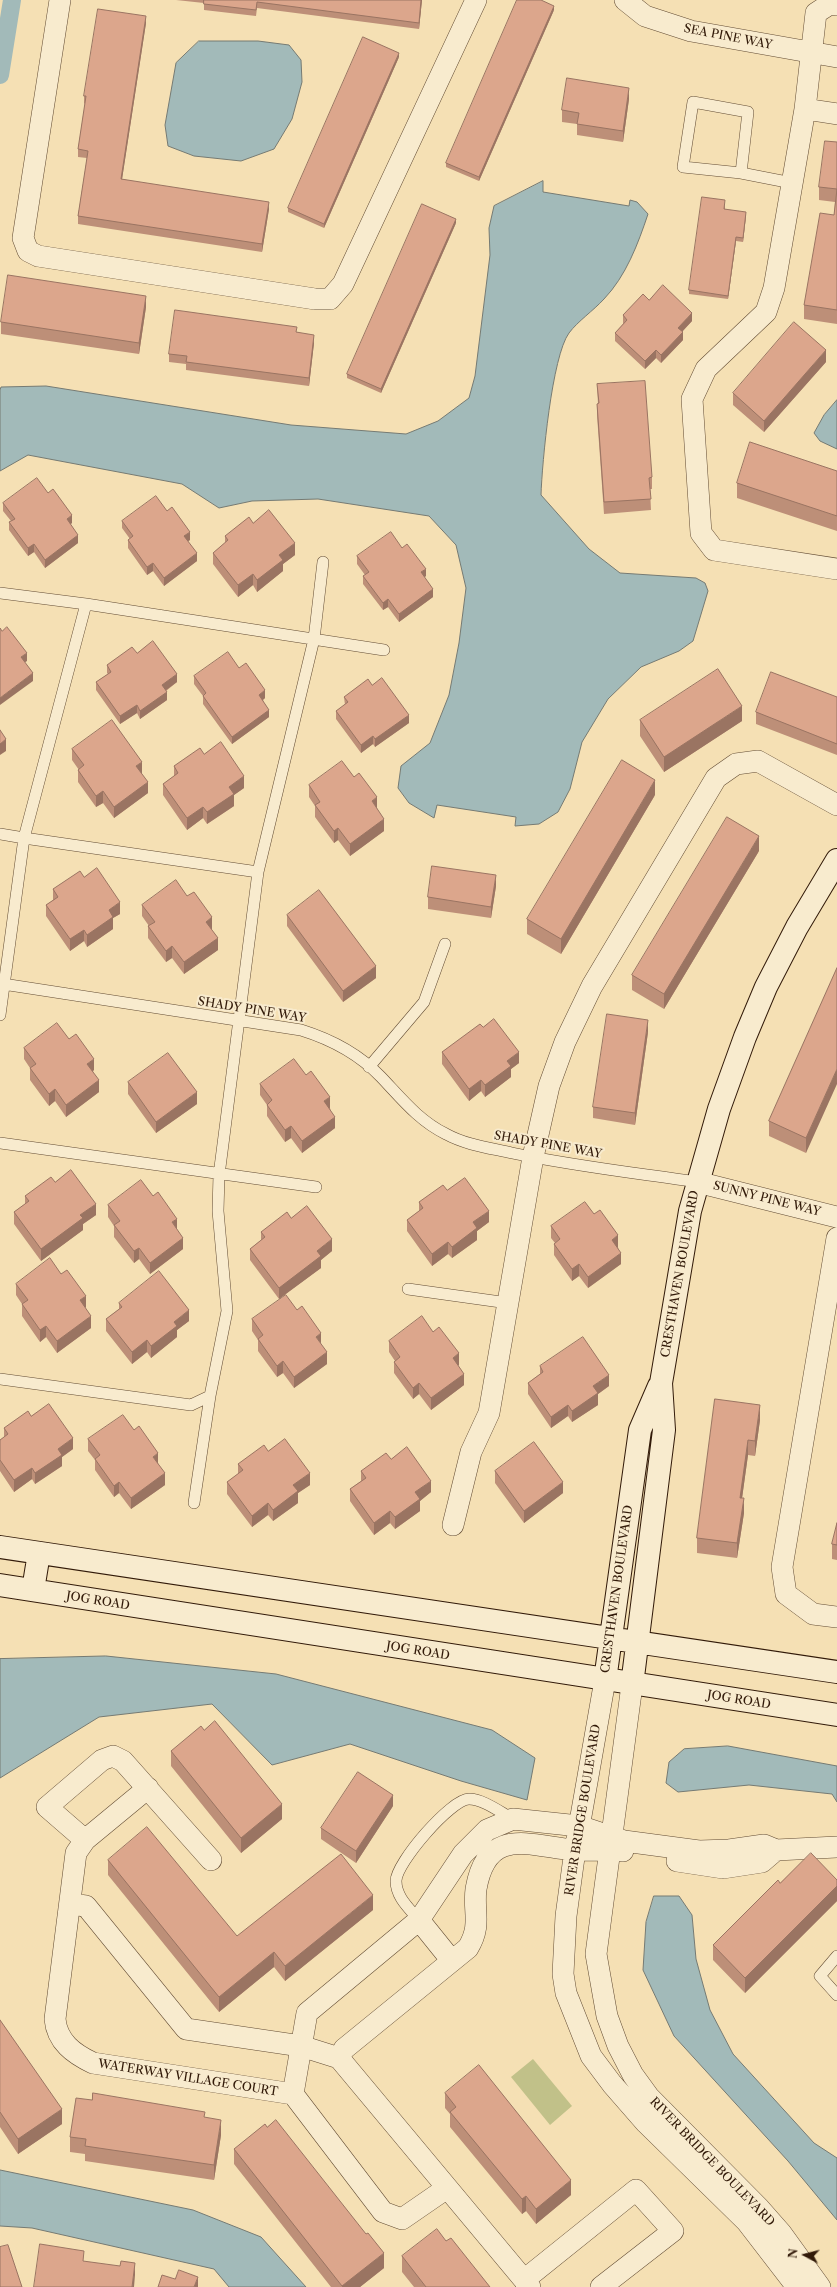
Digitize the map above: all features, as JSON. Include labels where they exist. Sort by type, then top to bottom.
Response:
[{"type":"main road","name":"CRESTHAVEN BOULEVARD","points":[[632,1684],[639,1642],[664,1430],[661,1383],[690,1211],[719,1109],[766,987],[797,927],[837,860]]},
{"type":"main road","name":"CRESTHAVEN BOULEVARD","points":[[605,1680],[640,1430],[661,1383]]},
{"type":"main road","points":[[0,1547],[837,1672]]},
{"type":"main road","points":[[33,1590],[39,1553]]},
{"type":"main road","name":"JOG ROAD","points":[[0,1585],[837,1715]]},
{"type":"street","points":[[60,0],[23,238],[28,251],[38,256],[330,299],[344,284],[476,0]]},
{"type":"street","name":"SEA PINE WAY","points":[[625,0],[645,16],[691,31],[837,57]]},
{"type":"street","points":[[837,5],[830,4],[816,13],[810,53],[805,109],[774,288],[766,312],[706,369],[692,399],[698,514],[701,534],[714,550],[837,569]]},
{"type":"street","points":[[805,109],[837,114]]},
{"type":"street","points":[[454,1525],[471,1452],[489,1413],[533,1157],[549,1086],[565,1042],[589,993],[716,778],[736,764],[758,761],[813,790],[837,805]]},
{"type":"street","name":"SUNNY PINE WAY","points":[[698,1182],[837,1217]]},
{"type":"street","points":[[837,1238],[782,1567],[786,1594],[813,1614],[837,1617]]},
{"type":"street","name":"RIVER BRIDGE BOULEVARD","points":[[605,1680],[575,1850],[564,1940],[563,1974],[574,2017],[591,2056],[612,2084],[642,2118],[747,2222],[797,2287]]},
{"type":"street","name":"RIVER BRIDGE BOULEVARD","points":[[632,1684],[615,1842],[597,1940],[596,1954],[605,2008],[618,2046],[649,2098],[764,2213],[781,2232],[820,2287]]},
{"type":"street","points":[[85,1840],[47,1807],[102,1760],[113,1756],[124,1761],[211,1860]]},
{"type":"street","name":"WATERWAY VILLAGE COURT","points":[[148,1788],[85,1840],[76,1853],[55,2019],[56,2030],[67,2047],[80,2057],[105,2066],[293,2094],[383,2212],[402,2220],[447,2188]]},
{"type":"street","name":"WATERWAY VILLAGE COURT","points":[[293,2094],[307,2013],[419,1920],[471,1846],[487,1830],[513,1819],[579,1826],[615,1842]]},
{"type":"street","points":[[339,2058],[344,2049],[468,1948],[474,1939],[477,1919],[476,1891],[478,1876],[486,1861],[497,1849],[508,1843],[522,1842],[575,1850],[615,1842],[699,1851],[729,1850],[764,1845],[776,1850],[837,1847]]},
{"type":"street","points":[[70,1904],[86,1906],[186,2029],[301,2046],[339,2058],[527,2284],[636,2190],[673,2231],[601,2287]]},
{"type":"street","points":[[419,1920],[452,1960]]},
{"type":"street","points":[[564,1940],[597,1940]]},
{"type":"street","points":[[574,2017],[605,2008]]},
{"type":"lane","points":[[741,173],[748,112],[692,102],[683,167],[741,173],[792,182]]},
{"type":"lane","points":[[194,1503],[210,1396],[227,1311],[218,1210],[219,1175],[258,872],[314,639],[323,562]]},
{"type":"lane","points":[[0,594],[86,604],[384,650]]},
{"type":"lane","points":[[0,1015],[24,838],[86,604]]},
{"type":"lane","points":[[0,834],[258,872]]},
{"type":"lane","points":[[369,1067],[424,1002],[445,944]]},
{"type":"lane","name":"SHADY PINE WAY","points":[[3,984],[300,1030],[319,1036],[351,1053],[380,1076],[406,1105],[425,1121],[446,1134],[468,1143],[533,1157],[698,1182]]},
{"type":"lane","points":[[0,1142],[316,1188]]},
{"type":"lane","points":[[408,1289],[508,1303]]},
{"type":"lane","points":[[0,1379],[191,1405],[210,1396]]},
{"type":"lane","points":[[419,1920],[398,1894],[396,1880],[400,1868],[418,1842],[444,1814],[455,1803],[468,1798],[478,1800],[513,1819]]},
{"type":"lane","points":[[837,1956],[820,1976],[837,1995]]},
{"type":"green space","points":[[533,2059],[572,2106],[550,2125],[511,2077]]},
{"type":"water","points":[[199,41],[258,41],[289,45],[301,60],[302,82],[292,119],[274,149],[241,161],[194,156],[168,146],[165,125],[176,63]]},
{"type":"water","points":[[543,181],[543,192],[629,206],[630,200],[637,202],[648,214],[640,237],[619,280],[604,299],[569,333],[563,345],[553,386],[549,411],[543,459],[541,495],[589,549],[620,573],[696,578],[705,583],[708,591],[693,641],[679,651],[641,667],[608,699],[582,742],[570,789],[558,812],[539,824],[515,826],[516,817],[437,805],[434,818],[409,803],[398,788],[401,766],[430,743],[449,695],[459,643],[466,588],[456,545],[429,516],[318,499],[252,501],[219,508],[182,484],[28,455],[0,471],[0,390],[1,387],[46,386],[291,425],[406,434],[438,421],[469,398],[475,376],[490,255],[489,228],[494,206]]},
{"type":"water","points":[[837,400],[837,449],[820,441],[814,433],[824,415]]},
{"type":"water","points":[[106,1656],[276,1674],[492,1730],[535,1758],[527,1800],[461,1781],[350,1744],[272,1765],[212,1704],[99,1717],[0,1778],[0,1659]]},
{"type":"water","points":[[728,1746],[837,1766],[837,1802],[832,1794],[749,1785],[678,1792],[666,1783],[669,1762],[684,1749]]},
{"type":"water","points":[[654,1896],[679,1896],[692,1915],[696,1959],[710,2010],[733,2054],[814,2143],[837,2158],[837,2220],[788,2161],[674,2036],[643,1970],[646,1922]]},
{"type":"water","points":[[0,2170],[193,2210],[261,2237],[306,2287],[229,2287],[214,2269],[32,2228],[0,2226]]},
{"type":"building","points":[[204,0],[421,0],[419,23],[257,2],[256,10],[204,4]]},
{"type":"building","points":[[517,0],[541,0],[554,6],[479,177],[446,163]]},
{"type":"building","points":[[98,9],[146,16],[121,179],[269,202],[262,244],[78,216],[88,151],[78,149],[86,96],[84,96]]},
{"type":"building","points":[[363,37],[399,53],[324,224],[288,208]]},
{"type":"building","points":[[567,78],[629,88],[623,131],[577,124],[579,113],[562,110]]},
{"type":"building","points":[[825,141],[837,142],[837,189],[819,187]]},
{"type":"building","points":[[837,189],[837,310],[804,305],[820,213],[834,215]]},
{"type":"building","points":[[702,197],[725,200],[724,209],[746,212],[743,238],[736,237],[728,296],[689,290]]},
{"type":"building","points":[[422,204],[456,219],[381,389],[347,374]]},
{"type":"building","points":[[8,275],[146,296],[139,343],[1,322]]},
{"type":"building","points":[[663,285],[692,313],[678,328],[683,332],[661,355],[656,350],[645,361],[615,333],[627,320],[623,315],[643,294],[649,300]]},
{"type":"building","points":[[175,310],[297,327],[296,332],[314,335],[309,378],[186,362],[187,356],[169,354]]},
{"type":"building","points":[[794,322],[826,350],[764,421],[733,393]]},
{"type":"building","points":[[645,381],[652,477],[649,478],[651,499],[604,502],[597,384]]},
{"type":"building","points":[[750,442],[837,471],[837,516],[737,483]]},
{"type":"building","points":[[37,478],[48,493],[53,489],[72,515],[67,519],[78,535],[45,560],[34,544],[28,548],[9,522],[15,519],[3,503]]},
{"type":"building","points":[[156,496],[167,511],[172,507],[190,532],[184,536],[197,553],[164,578],[153,563],[147,567],[128,540],[133,536],[122,521]]},
{"type":"building","points":[[269,510],[295,543],[279,555],[283,560],[257,580],[253,574],[238,585],[213,553],[228,540],[225,536],[249,517],[253,523]]},
{"type":"building","points":[[391,532],[402,548],[407,544],[426,569],[421,572],[433,589],[399,614],[388,599],[383,603],[363,576],[369,572],[357,556]]},
{"type":"building","points":[[7,627],[27,653],[21,657],[33,673],[0,698],[0,628],[2,631]]},
{"type":"building","points":[[153,641],[177,674],[162,685],[167,692],[140,711],[137,705],[120,716],[96,682],[111,672],[107,665],[132,647],[137,653]]},
{"type":"building","points":[[228,652],[239,668],[246,663],[265,690],[259,695],[269,710],[232,737],[203,696],[206,693],[194,676]]},
{"type":"building","points":[[718,669],[742,706],[664,757],[640,720]]},
{"type":"building","points":[[771,672],[837,697],[837,744],[756,712]]},
{"type":"building","points":[[382,678],[409,715],[375,739],[373,736],[361,745],[336,711],[348,702],[344,697],[368,679],[372,685]]},
{"type":"building","points":[[112,720],[142,762],[136,766],[148,782],[114,807],[103,791],[96,796],[78,770],[84,765],[72,749]]},
{"type":"building","points":[[0,730],[6,739],[0,744]]},
{"type":"building","points":[[221,742],[244,776],[229,787],[234,794],[207,812],[203,807],[187,818],[163,784],[178,773],[174,766],[200,748],[204,754]]},
{"type":"building","points":[[622,760],[655,780],[561,939],[527,919]]},
{"type":"building","points":[[342,761],[354,777],[359,773],[377,797],[372,801],[384,819],[350,844],[338,828],[334,831],[315,805],[320,802],[309,785]]},
{"type":"building","points":[[727,817],[759,836],[664,994],[632,975]]},
{"type":"building","points":[[432,866],[496,875],[491,907],[428,897]]},
{"type":"building","points":[[97,868],[120,902],[109,910],[113,917],[87,935],[84,930],[70,939],[46,905],[58,897],[53,889],[80,871],[84,877]]},
{"type":"building","points":[[176,880],[187,896],[194,892],[212,917],[206,922],[218,938],[184,962],[172,946],[166,951],[148,926],[155,922],[142,905]]},
{"type":"building","points":[[319,890],[376,966],[343,991],[287,915]]},
{"type":"building","points":[[837,968],[837,1069],[806,1138],[769,1121]]},
{"type":"building","points":[[607,1014],[648,1020],[635,1113],[593,1107]]},
{"type":"building","points":[[494,1019],[519,1052],[507,1061],[511,1066],[485,1085],[481,1080],[469,1089],[442,1052],[480,1024],[483,1027]]},
{"type":"building","points":[[57,1023],[69,1039],[76,1034],[94,1059],[87,1064],[99,1080],[66,1105],[55,1089],[49,1094],[30,1068],[36,1064],[24,1048]]},
{"type":"building","points":[[168,1053],[197,1092],[156,1122],[128,1082]]},
{"type":"building","points":[[294,1059],[306,1075],[311,1071],[330,1097],[324,1101],[335,1117],[302,1141],[291,1126],[285,1130],[267,1105],[272,1100],[260,1084]]},
{"type":"building","points":[[71,1170],[96,1204],[80,1215],[83,1218],[41,1249],[14,1212],[29,1201],[25,1196],[51,1177],[55,1182]]},
{"type":"building","points":[[465,1178],[489,1211],[473,1222],[477,1228],[452,1247],[448,1242],[432,1254],[407,1220],[423,1208],[419,1202],[443,1185],[447,1190]]},
{"type":"building","points":[[141,1180],[153,1196],[158,1192],[177,1219],[172,1222],[183,1238],[150,1263],[139,1248],[134,1251],[114,1225],[120,1221],[108,1205]]},
{"type":"building","points":[[585,1202],[594,1214],[600,1210],[618,1235],[612,1240],[621,1253],[588,1277],[579,1264],[572,1269],[554,1244],[560,1239],[551,1226]]},
{"type":"building","points":[[307,1206],[332,1239],[317,1251],[321,1256],[279,1288],[250,1249],[265,1237],[261,1232],[287,1212],[291,1218]]},
{"type":"building","points":[[50,1258],[61,1274],[67,1270],[86,1296],[80,1300],[91,1316],[57,1341],[46,1326],[40,1330],[22,1304],[28,1300],[16,1284]]},
{"type":"building","points":[[159,1271],[189,1310],[174,1322],[177,1326],[151,1346],[147,1340],[132,1352],[106,1319],[122,1307],[119,1303]]},
{"type":"building","points":[[286,1295],[297,1310],[302,1306],[321,1333],[316,1337],[327,1352],[294,1377],[283,1361],[277,1366],[258,1339],[263,1335],[252,1319]]},
{"type":"building","points":[[422,1316],[433,1332],[439,1327],[459,1353],[453,1358],[464,1374],[431,1398],[419,1383],[413,1388],[394,1362],[400,1357],[389,1341]]},
{"type":"building","points":[[583,1337],[609,1375],[593,1386],[598,1393],[572,1411],[568,1405],[551,1417],[528,1383],[543,1372],[540,1366]]},
{"type":"building","points":[[715,1399],[760,1405],[755,1441],[748,1440],[740,1498],[744,1498],[737,1543],[697,1538]]},
{"type":"building","points":[[49,1404],[73,1438],[58,1449],[62,1455],[35,1473],[32,1468],[14,1480],[0,1460],[0,1440],[8,1434],[4,1428],[28,1411],[31,1416]]},
{"type":"building","points":[[123,1415],[134,1430],[139,1426],[158,1453],[153,1457],[165,1473],[131,1498],[119,1482],[114,1486],[95,1459],[100,1455],[88,1439]]},
{"type":"building","points":[[285,1439],[310,1473],[293,1485],[298,1491],[273,1510],[268,1503],[252,1516],[227,1482],[243,1470],[238,1464],[264,1445],[268,1451]]},
{"type":"building","points":[[534,1442],[563,1482],[524,1511],[495,1471]]},
{"type":"building","points":[[407,1447],[431,1481],[415,1492],[420,1499],[395,1517],[390,1511],[374,1523],[350,1489],[366,1478],[361,1471],[386,1453],[391,1459]]},
{"type":"building","points":[[837,1523],[837,1545],[832,1544]]},
{"type":"building","points":[[215,1721],[282,1804],[241,1838],[171,1751],[201,1726],[204,1730]]},
{"type":"building","points":[[358,1772],[393,1795],[356,1851],[321,1828]]},
{"type":"building","points":[[147,1827],[237,1936],[341,1854],[373,1895],[285,1966],[274,1952],[219,1997],[108,1860]]},
{"type":"building","points":[[811,1853],[837,1880],[837,1886],[745,1978],[713,1945],[778,1880],[780,1883]]},
{"type":"building","points":[[0,2020],[62,2109],[18,2139],[0,2112]]},
{"type":"building","points":[[479,2065],[571,2180],[536,2209],[526,2196],[522,2199],[450,2112],[456,2107],[445,2093]]},
{"type":"building","points":[[93,2093],[205,2112],[204,2117],[221,2120],[214,2165],[85,2146],[86,2139],[70,2137],[76,2098],[92,2100]]},
{"type":"building","points":[[276,2120],[366,2234],[368,2233],[384,2253],[342,2286],[234,2149],[265,2124],[267,2127]]},
{"type":"building","points":[[437,2229],[446,2241],[451,2238],[490,2287],[426,2287],[402,2256]]},
{"type":"building","points":[[40,2244],[84,2251],[83,2261],[120,2266],[121,2261],[135,2263],[132,2287],[34,2287]]},
{"type":"building","points":[[8,2245],[22,2287],[0,2287],[0,2247]]},
{"type":"building","points":[[179,2270],[198,2277],[194,2287],[158,2287],[162,2275],[175,2279]]},
{"type":"waterway","points":[[0,75],[12,0]]}]
